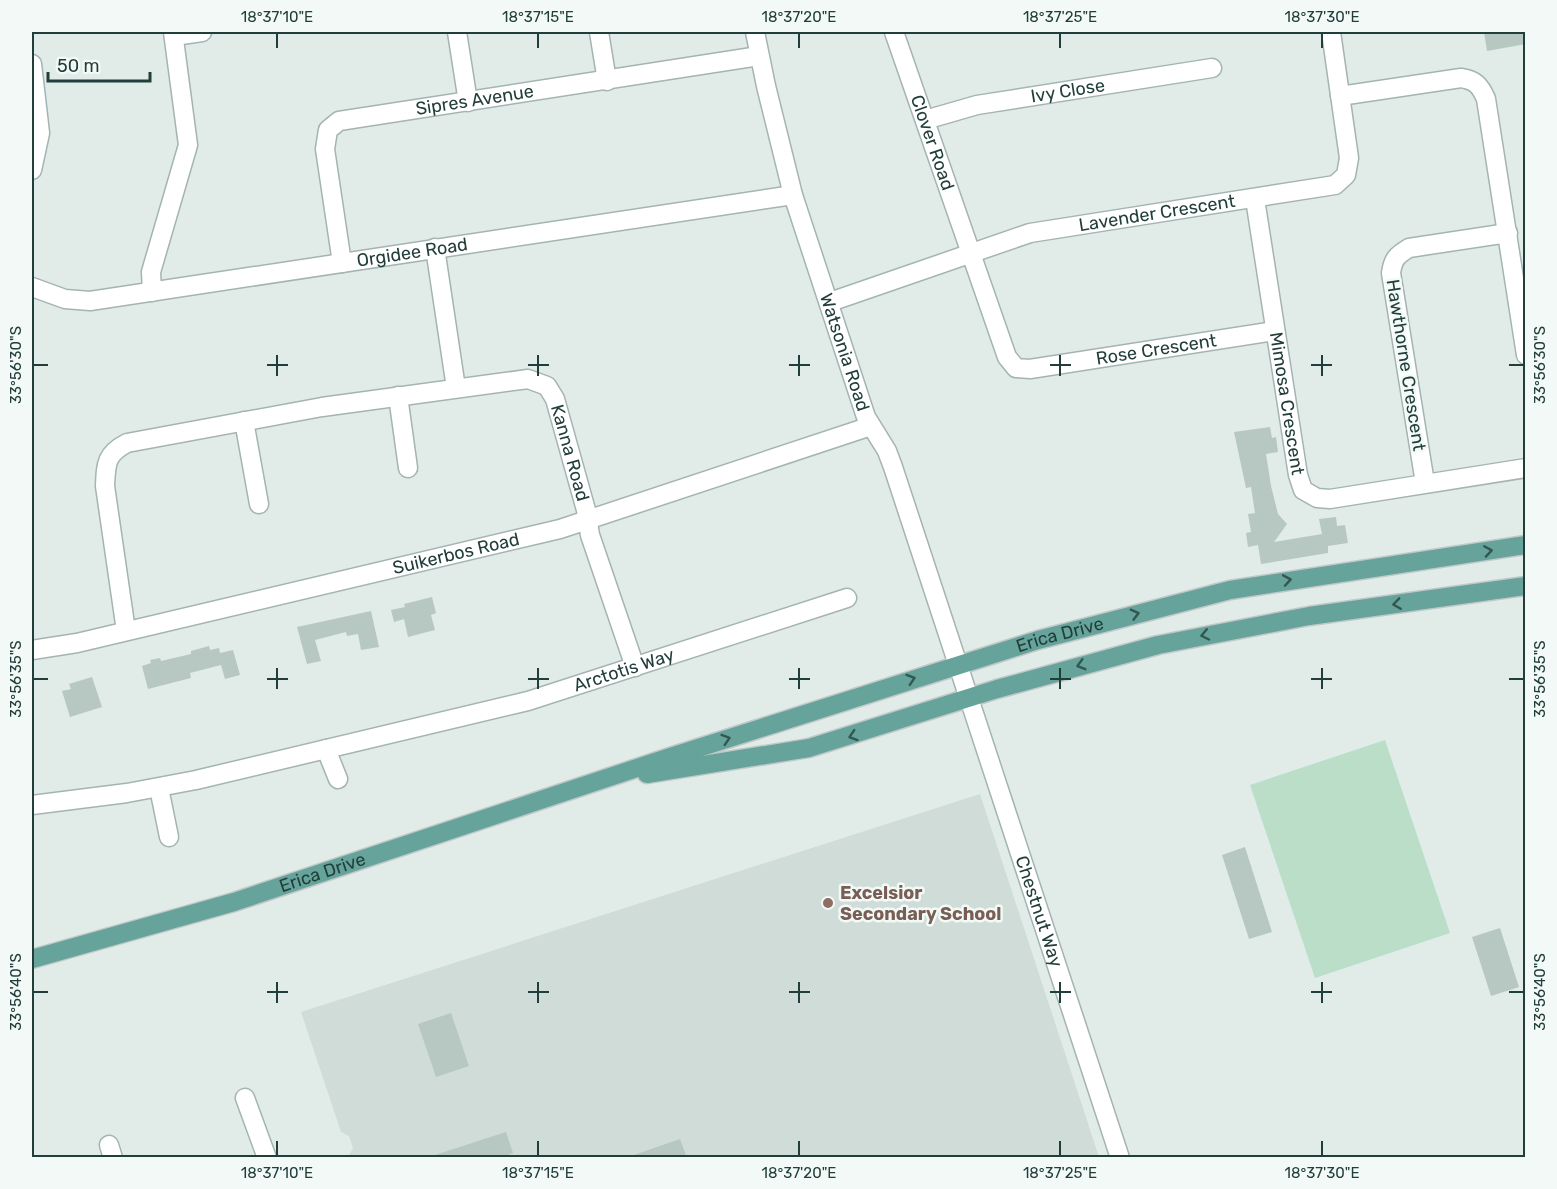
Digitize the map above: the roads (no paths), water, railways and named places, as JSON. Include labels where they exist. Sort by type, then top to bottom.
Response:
[{"type":"main road","name":"Erica Drive","points":[[32,959],[234,902],[958,663],[1139,612],[1230,590],[1526,545]]},
{"type":"main road","name":"Erica Drive","points":[[610,779],[809,748],[1089,662],[1228,630],[1526,586]]},
{"type":"street","points":[[152,292],[151,272],[188,145],[173,34],[202,32]]},
{"type":"street","points":[[457,32],[468,102]]},
{"type":"street","points":[[599,32],[607,81]]},
{"type":"street","name":"Watsonia Road","points":[[755,32],[794,195],[871,426],[887,451],[958,663]]},
{"type":"street","name":"Clover Road","points":[[894,32],[971,254]]},
{"type":"street","name":"Lavender Crescent","points":[[830,302],[1030,233],[1319,189],[1342,180],[1349,166],[1331,32]]},
{"type":"street","name":"Sipres Avenue","points":[[342,263],[325,149],[328,130],[339,121],[759,56]]},
{"type":"street","points":[[32,64],[40,133],[32,170]]},
{"type":"street","name":"Ivy Close","points":[[925,120],[978,105],[1212,68]]},
{"type":"street","points":[[1340,96],[1461,78],[1472,80],[1479,85],[1486,99],[1526,355]]},
{"type":"street","name":"Orgidee Road","points":[[32,287],[78,301],[152,292],[794,195]]},
{"type":"street","name":"Mimosa Crescent","points":[[1255,199],[1298,475],[1303,490],[1317,498],[1330,499],[1526,468]]},
{"type":"street","name":"Hawthorne Crescent","points":[[1425,483],[1391,273],[1392,262],[1397,255],[1409,248],[1508,233]]},
{"type":"street","points":[[435,248],[456,388]]},
{"type":"street","name":"Rose Crescent","points":[[971,254],[1007,357],[1016,368],[1030,369],[1275,331]]},
{"type":"street","name":"Kanna Road","points":[[126,631],[105,486],[106,462],[111,453],[127,443],[244,421],[398,396],[528,379],[547,386],[555,399],[590,535],[635,667]]},
{"type":"street","points":[[398,396],[408,468]]},
{"type":"street","points":[[244,421],[259,504]]},
{"type":"street","name":"Suikerbos Road","points":[[32,650],[126,631],[588,521],[871,426]]},
{"type":"street","name":"Arctotis Way","points":[[32,805],[159,788],[528,701],[847,598]]},
{"type":"street","name":"Chestnut Way","points":[[958,663],[1120,1158]]},
{"type":"street","points":[[326,748],[338,779]]},
{"type":"street","points":[[159,788],[169,837]]},
{"type":"street","points":[[245,1098],[267,1158]]},
{"type":"place","name":"Excelsior Secondary School","points":[[828,903]]}]
